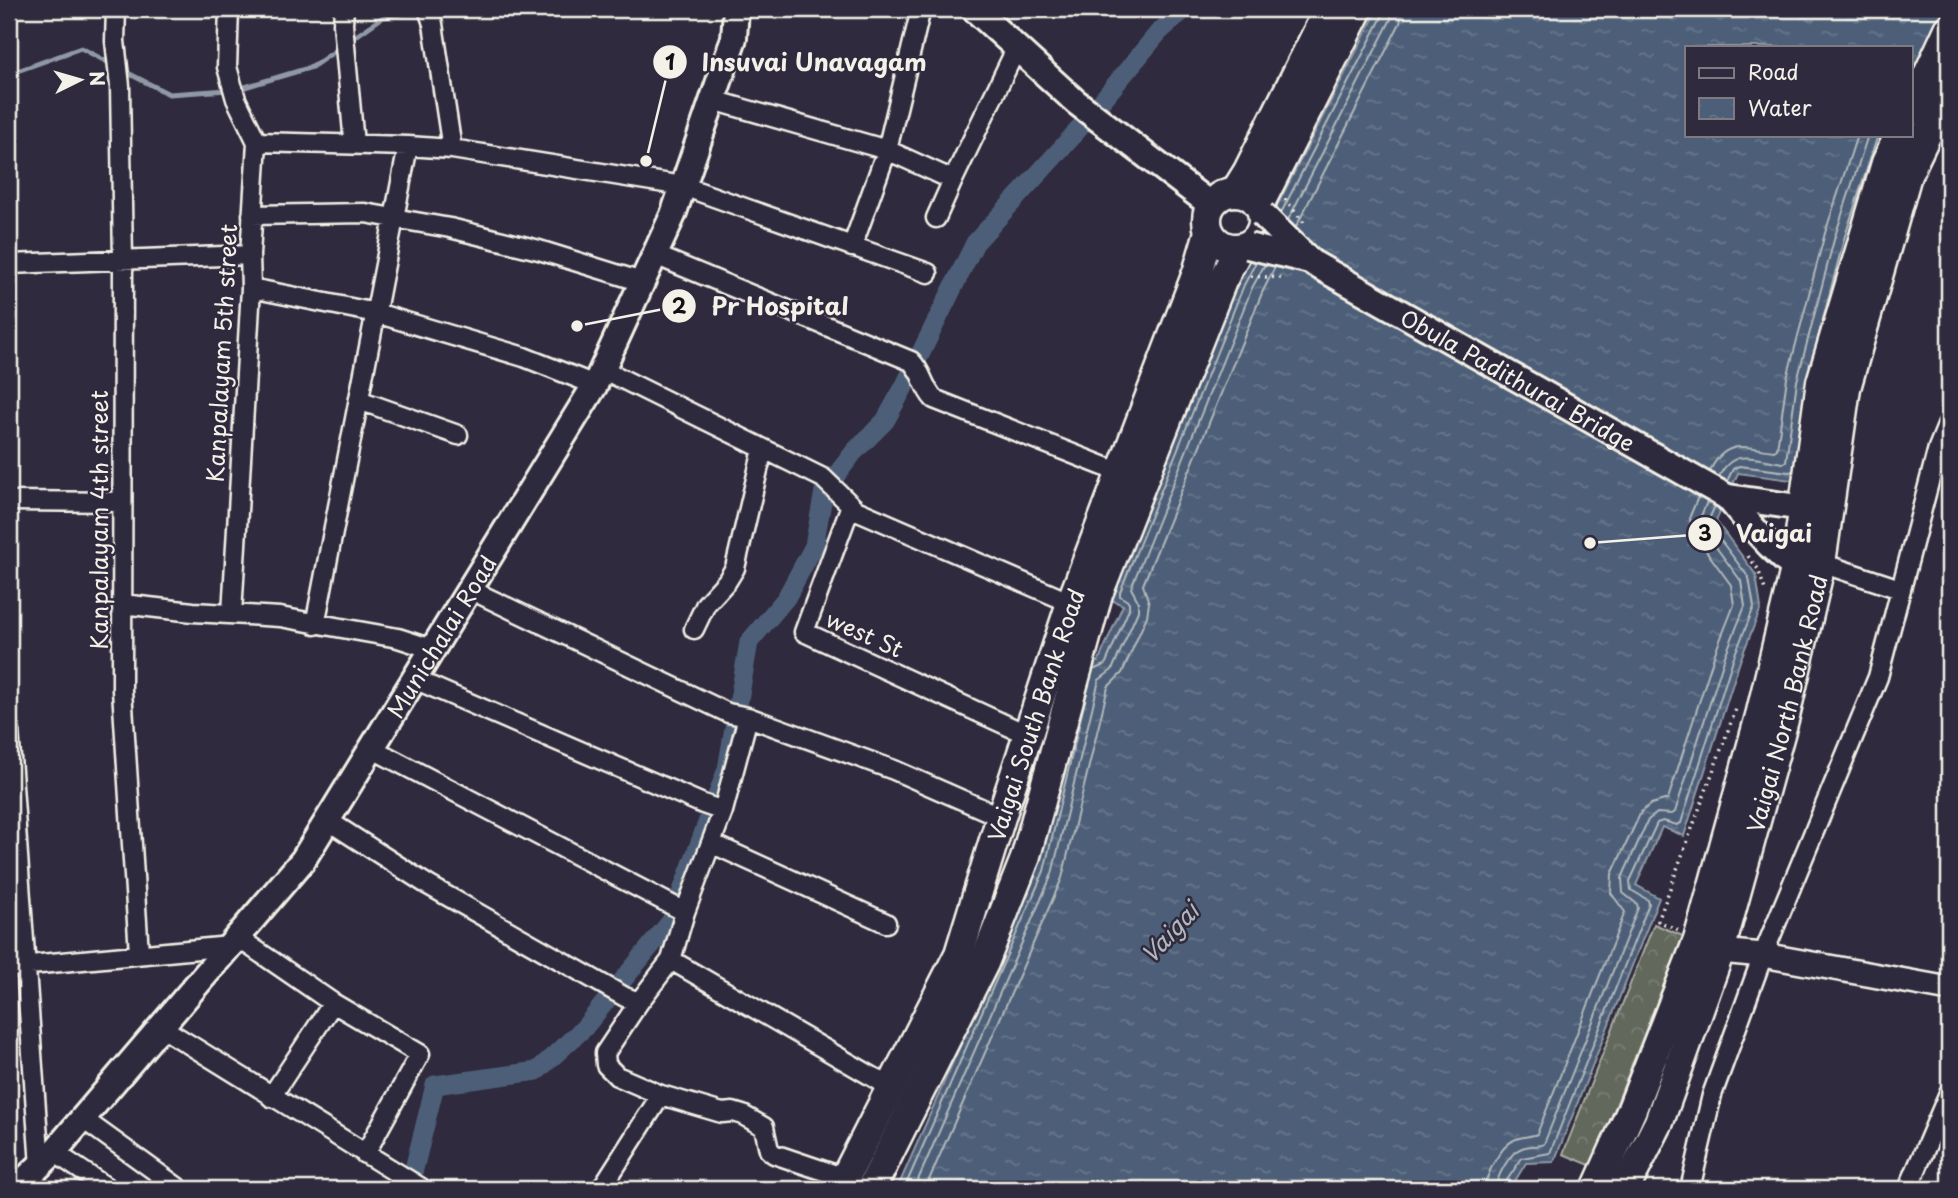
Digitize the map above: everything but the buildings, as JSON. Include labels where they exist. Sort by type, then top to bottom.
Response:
[{"type":"main road","name":"Munichalai Road","points":[[15,1189],[83,1119],[303,860],[469,589],[598,377],[673,215],[734,38],[736,9]]},
{"type":"main road","name":"Obula Padithurai Bridge","points":[[974,9],[1100,121],[1244,208],[1311,262],[1727,497],[1807,510]]},
{"type":"main road","name":"Vaigai South Bank Road","points":[[871,1189],[995,937],[1025,859],[1098,594],[1222,281],[1243,247],[1260,233],[1244,208],[1248,171],[1329,9]]},
{"type":"main road","name":"Vaigai South Bank Road","points":[[843,1184],[960,954],[1001,817],[1071,603],[1198,273],[1244,208],[1358,9]]},
{"type":"main road","points":[[1912,109],[1949,29]]},
{"type":"main road","name":"Vaigai North Bank Road","points":[[1807,510],[1846,388],[1908,175],[1949,88]]},
{"type":"main road","name":"Vaigai North Bank Road","points":[[1596,1189],[1701,942],[1785,716],[1811,571],[1807,510],[1821,382],[1886,163],[1899,136]]},
{"type":"main road","points":[[1243,247],[1221,245],[1244,208]]},
{"type":"main road","name":"Obula Padithurai Bridge","points":[[1243,247],[1311,262]]},
{"type":"main road","name":"Obula Padithurai Bridge","points":[[1727,497],[1769,547],[1811,571]]},
{"type":"main road","name":"Vaigai North Bank Road","points":[[1625,1189],[1659,1122],[1701,942]]},
{"type":"street","name":"Kanpalayam 4th street","points":[[116,9],[123,260],[122,690],[139,953]]},
{"type":"street","name":"Kanpalayam 5th street","points":[[229,9],[227,67],[236,99],[257,142],[232,614]]},
{"type":"street","points":[[852,247],[887,150],[921,9]]},
{"type":"street","points":[[344,16],[355,144]]},
{"type":"street","points":[[431,16],[452,149]]},
{"type":"street","points":[[936,218],[1017,47]]},
{"type":"street","points":[[713,100],[887,150],[953,180]]},
{"type":"street","points":[[257,142],[452,149],[683,186],[928,273]]},
{"type":"street","points":[[315,625],[408,146]]},
{"type":"street","points":[[252,215],[365,213],[450,228],[539,250],[642,282]]},
{"type":"street","points":[[9,264],[250,256]]},
{"type":"street","points":[[654,256],[916,366],[934,399],[1121,473]]},
{"type":"street","points":[[251,288],[376,313],[598,377],[823,478],[856,510],[1071,603]]},
{"type":"street","points":[[359,400],[458,435]]},
{"type":"street","points":[[1690,1189],[1712,1096],[1763,956],[1878,677],[1938,448],[1949,421]]},
{"type":"street","points":[[694,629],[706,604],[735,568],[762,449]]},
{"type":"street","points":[[9,501],[122,502]]},
{"type":"street","name":"west St","points":[[850,505],[804,632],[1028,736]]},
{"type":"street","points":[[1811,571],[1900,589]]},
{"type":"street","points":[[469,589],[727,713],[894,770],[1001,817]]},
{"type":"street","points":[[122,604],[171,611],[280,617],[371,633],[432,649]]},
{"type":"street","points":[[414,679],[723,811]]},
{"type":"street","points":[[748,718],[723,811],[685,912],[671,960],[632,999],[605,1053],[606,1065],[617,1076],[662,1095],[722,1113],[743,1115],[764,1128],[768,1150],[843,1184]]},
{"type":"street","points":[[9,729],[18,966],[47,1159],[109,1189]]},
{"type":"street","points":[[371,748],[685,912]]},
{"type":"street","points":[[327,820],[428,884],[632,999]]},
{"type":"street","points":[[711,843],[886,923]]},
{"type":"street","points":[[18,966],[84,961],[234,942],[420,1054],[365,1154]]},
{"type":"street","points":[[1701,942],[1763,956],[1949,989]]},
{"type":"street","points":[[671,960],[892,1088]]},
{"type":"street","points":[[271,1097],[333,1003]]},
{"type":"street","points":[[161,1027],[422,1189]]},
{"type":"street","points":[[1908,1189],[1949,1093]]},
{"type":"street","points":[[601,1189],[662,1095]]},
{"type":"street","points":[[83,1119],[180,1189]]},
{"type":"path","points":[[1244,208],[1312,233]]},
{"type":"path","points":[[1758,569],[1768,602]]},
{"type":"path","points":[[1701,942],[1658,921],[1738,702]]},
{"type":"green space","points":[[1654,924],[1683,936],[1592,1166],[1563,1154]]},
{"type":"water","points":[[1378,9],[1945,9],[1912,79],[1912,46],[1685,46],[1685,136],[1886,136],[1800,475],[1791,480],[1738,473],[1716,521],[1756,575],[1761,608],[1740,661],[1684,836],[1662,827],[1636,885],[1659,898],[1554,1162],[1526,1163],[1510,1189],[897,1189],[1038,869],[1088,659],[1098,662],[1123,605],[1109,599],[1238,282]]},
{"type":"waterway","points":[[349,41],[383,17],[414,12],[475,9]]},
{"type":"waterway","points":[[409,1189],[435,1085],[537,1071],[584,1028],[671,921],[727,769],[749,642],[786,598],[814,546],[824,491],[854,452],[885,421],[975,243],[1071,138],[1159,32],[1185,9]]},
{"type":"waterway","points":[[238,89],[312,67],[341,47]]},
{"type":"waterway","points":[[9,74],[81,48],[113,65]]},
{"type":"waterway","points":[[122,70],[169,94],[228,90]]},
{"type":"place","name":"Insuvai Unavagam","points":[[646,161]]},
{"type":"place","name":"Pr Hospital","points":[[577,326]]},
{"type":"place","name":"Vaigai","points":[[1590,543]]}]
